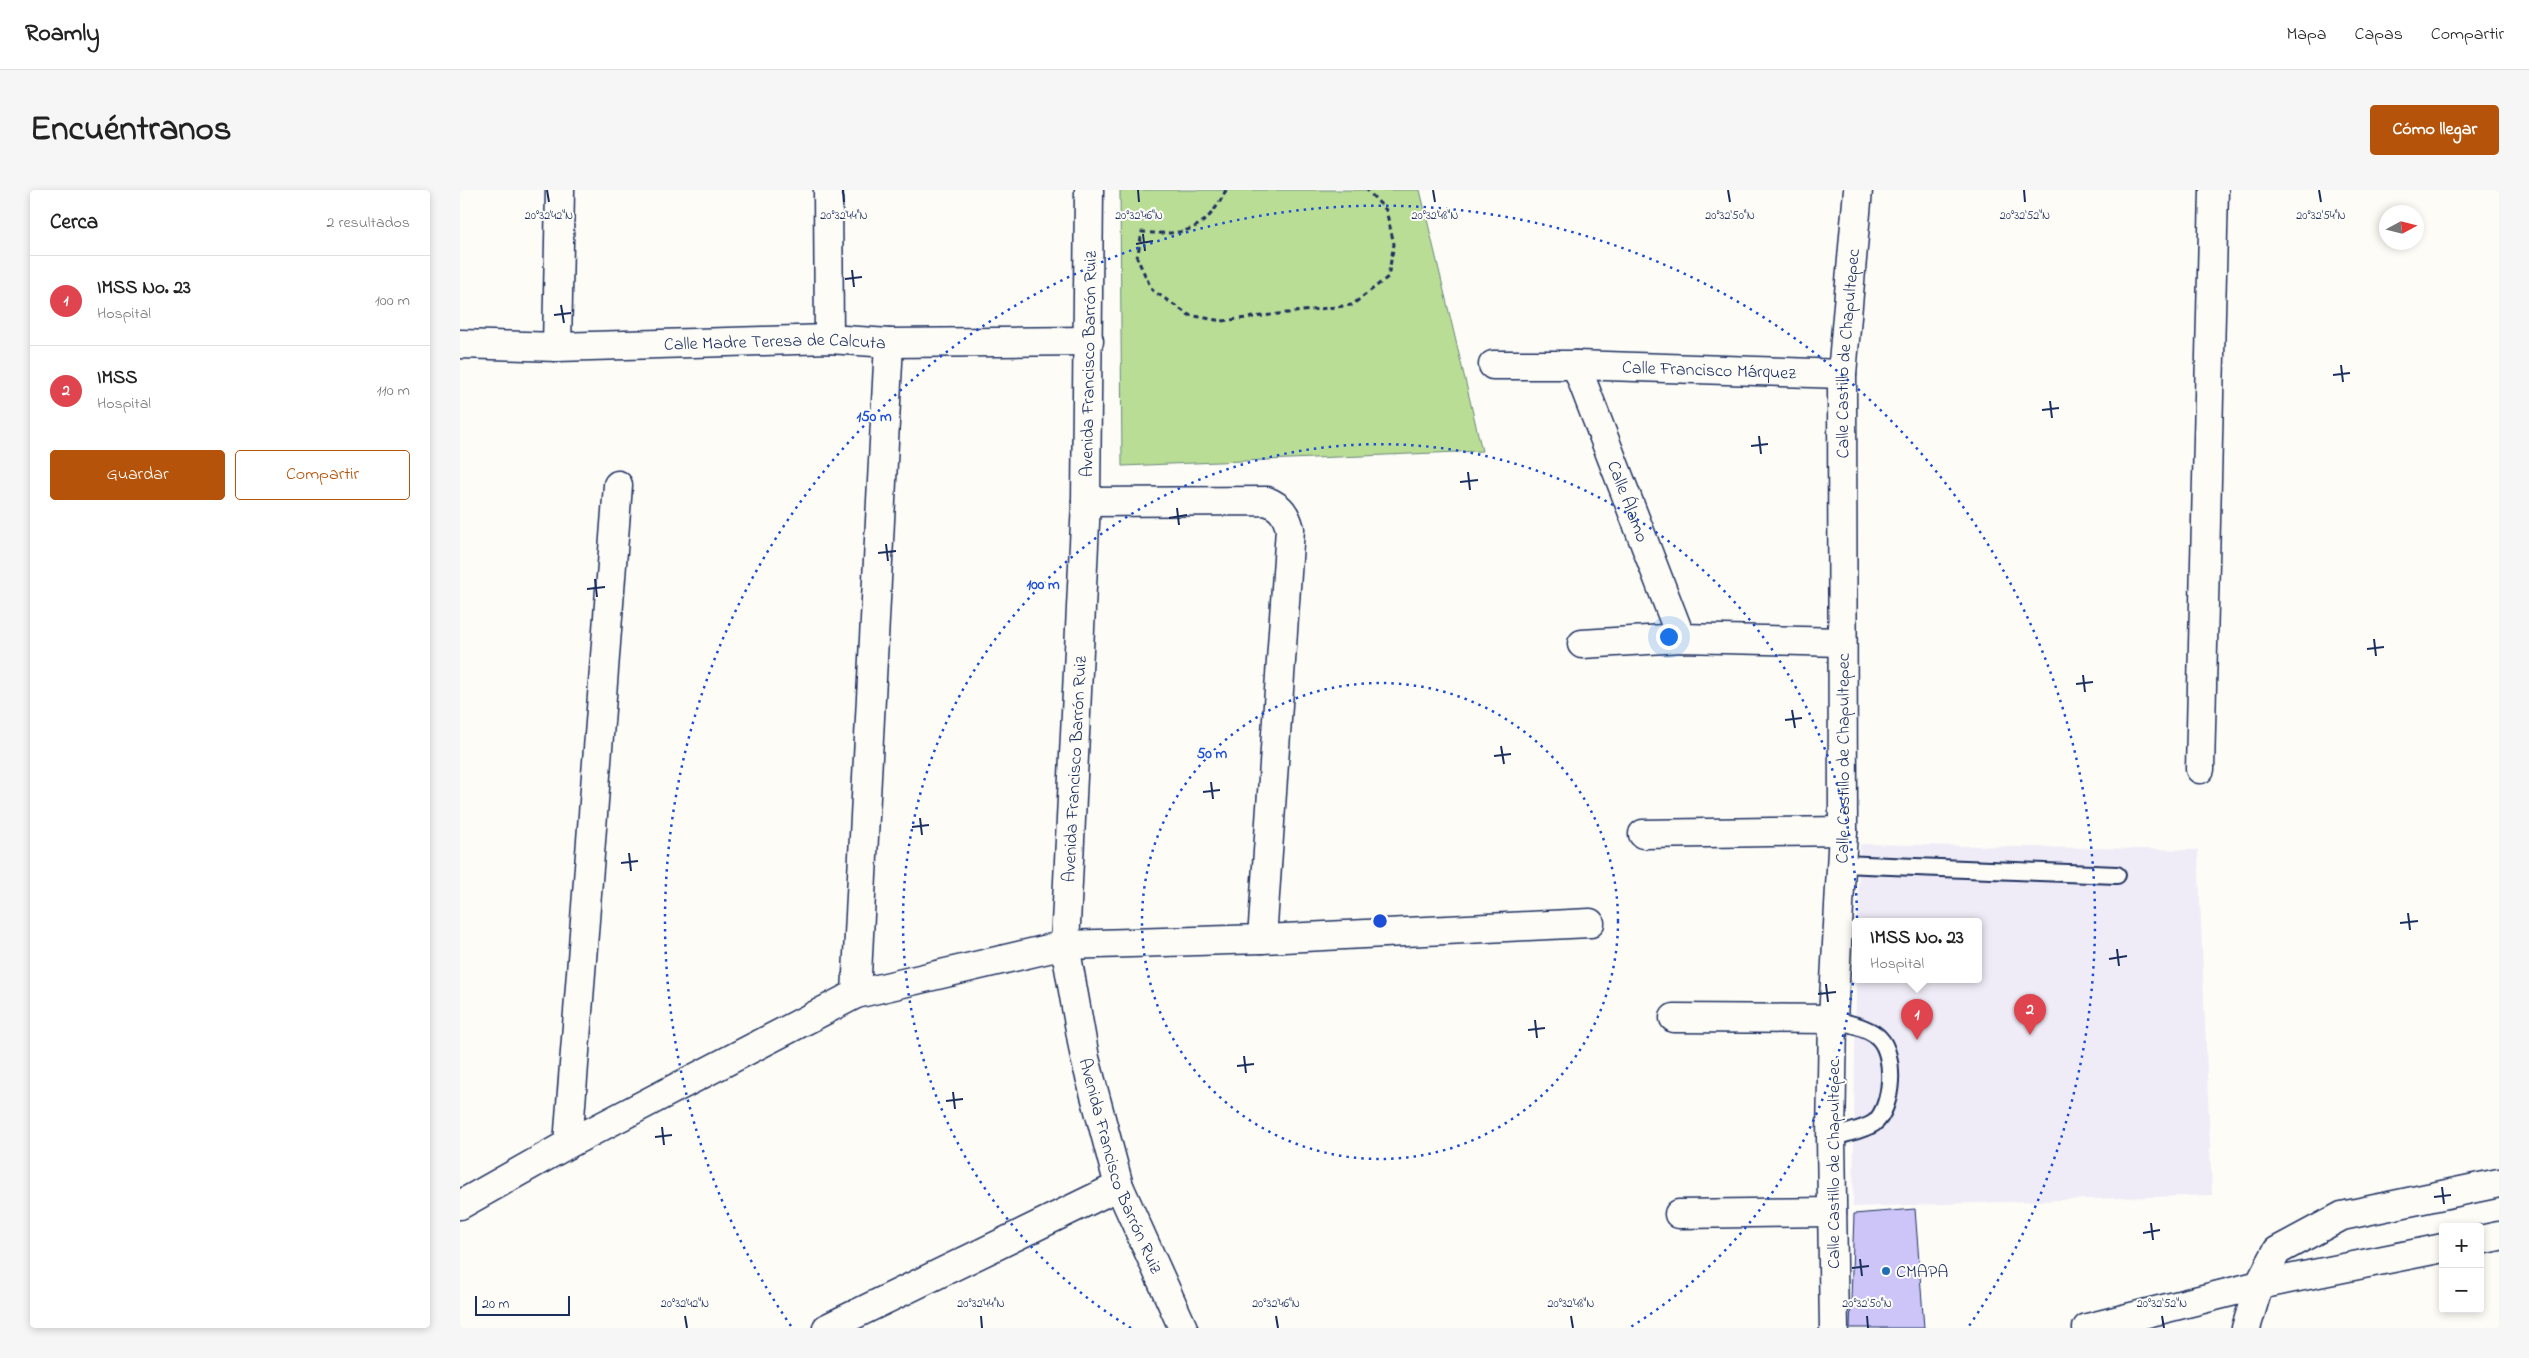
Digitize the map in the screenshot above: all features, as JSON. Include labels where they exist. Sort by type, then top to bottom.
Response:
[{"type":"street","points":[[557,347],[560,190]]},
{"type":"street","points":[[828,190],[829,339]]},
{"type":"street","name":"Avenida Francisco Barrón Ruiz","points":[[1089,190],[1086,502],[1065,946],[1085,1058],[1119,1186],[1183,1328]]},
{"type":"street","name":"Calle Castillo de Chapultepec","points":[[1834,1328],[1831,1138],[1833,1019],[1843,831],[1842,374],[1858,190]]},
{"type":"street","points":[[2200,769],[2214,190]]},
{"type":"street","name":"Calle Madre Teresa de Calcuta","points":[[460,344],[557,347],[829,339],[889,343],[1089,341]]},
{"type":"street","points":[[856,994],[889,343]]},
{"type":"street","name":"Calle Francisco Márquez","points":[[1493,365],[1576,364],[1842,374]]},
{"type":"street","name":"Calle Álamo","points":[[1576,364],[1681,638]]},
{"type":"street","points":[[568,1144],[618,485]]},
{"type":"street","points":[[1086,502],[1268,501],[1279,507],[1286,517],[1290,529],[1262,939]]},
{"type":"street","points":[[1582,644],[1681,638],[1842,642]]},
{"type":"street","points":[[1643,834],[1843,831]]},
{"type":"street","points":[[460,1205],[568,1144],[856,994],[1065,946],[1262,939],[1590,923]]},
{"type":"street","points":[[1674,1018],[1833,1019]]},
{"type":"street","points":[[2246,1328],[2259,1285],[2277,1251],[2342,1216],[2499,1183]]},
{"type":"street","points":[[827,1328],[1119,1186]]},
{"type":"street","points":[[1679,1214],[1832,1212]]},
{"type":"street","points":[[2484,1239],[2499,1236]]},
{"type":"street","points":[[2087,1328],[2259,1285],[2439,1249]]},
{"type":"lane","points":[[1841,864],[2116,875]]},
{"type":"lane","points":[[1831,1138],[1874,1124],[1886,1108],[1889,1096],[1890,1070],[1886,1049],[1879,1037],[1833,1019]]},
{"type":"path","points":[[1226,190],[1215,211],[1194,228],[1172,235],[1142,232],[1137,258],[1152,290],[1189,315],[1222,321],[1352,305],[1388,277],[1394,244],[1386,210],[1367,190]]},
{"type":"shaded area","points":[[1860,844],[2198,850],[2212,1195],[1853,1207],[1856,983],[1982,983],[1982,918],[1857,918]]},
{"type":"green space","points":[[1120,190],[1420,190],[1482,451],[1122,466]]},
{"type":"building","name":"CMAPA","points":[[1915,1209],[1924,1328],[1850,1328],[1854,1214]]},
{"type":"place","name":"IMSS","points":[[2030,1035]]},
{"type":"place","name":"IMSS No. 23","points":[[1917,1040]]},
{"type":"place","name":"CMAPA","points":[[1886,1271]]}]
